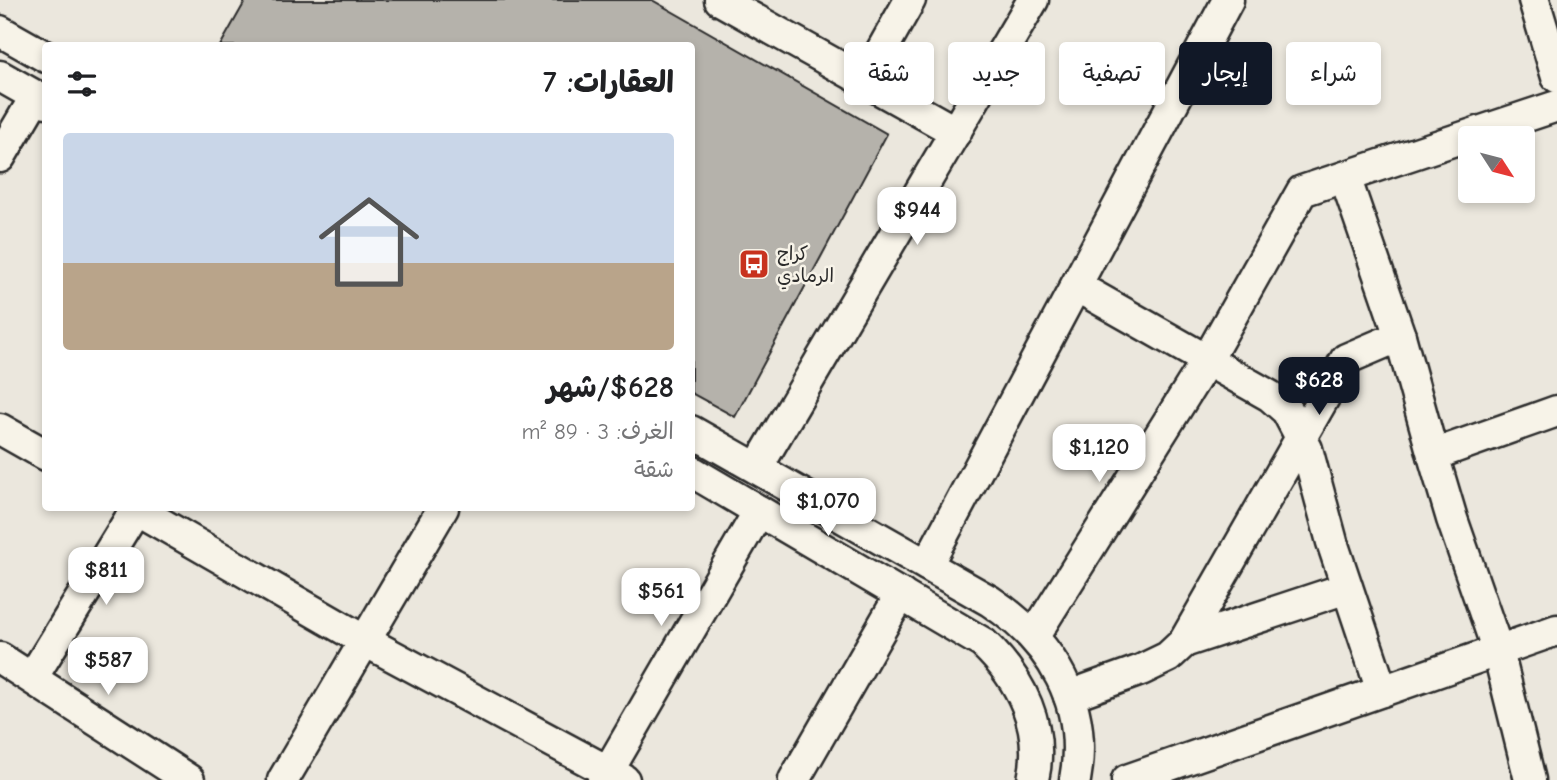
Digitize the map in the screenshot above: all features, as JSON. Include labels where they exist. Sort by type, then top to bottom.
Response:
[{"type":"street","points":[[720,0],[844,69]]},
{"type":"street","points":[[886,42],[910,0]]},
{"type":"street","points":[[757,468],[1033,0]]},
{"type":"street","points":[[927,565],[1228,0]]},
{"type":"street","points":[[1534,0],[1557,77]]},
{"type":"street","points":[[0,31],[42,55]]},
{"type":"street","points":[[0,76],[41,99],[0,157]]},
{"type":"street","points":[[908,105],[956,132]]},
{"type":"street","points":[[1034,636],[1207,360],[1302,191],[1557,106]]},
{"type":"street","points":[[1345,177],[1400,336],[1452,519],[1498,651],[1530,780]]},
{"type":"street","points":[[1076,286],[1270,396],[1287,411],[1307,449],[1332,542],[1382,691]]},
{"type":"street","points":[[1069,696],[1141,670],[1168,657],[1184,642],[1346,359],[1400,336]]},
{"type":"street","points":[[1433,455],[1557,411]]},
{"type":"street","points":[[0,429],[42,453]]},
{"type":"street","points":[[695,433],[1014,616],[1034,636],[1055,664],[1069,696],[1077,729],[1078,763],[1075,780]]},
{"type":"street","points":[[695,473],[983,643],[1000,659],[1017,682],[1029,709],[1036,737],[1037,765],[1034,780]]},
{"type":"street","points":[[32,678],[133,511]]},
{"type":"street","points":[[140,511],[365,641],[612,777],[758,511]]},
{"type":"street","points":[[283,780],[441,511]]},
{"type":"street","points":[[1184,642],[1347,588]]},
{"type":"street","points":[[794,780],[901,593]]},
{"type":"street","points":[[1127,780],[1557,630]]},
{"type":"street","points":[[0,657],[189,780]]},
{"type":"building","name":"كراج الرمادي","points":[[246,0],[652,0],[887,134],[735,417],[695,395],[695,42],[222,42]]},
{"type":"place","name":"كراج الرمادي","points":[[754,264]]}]
